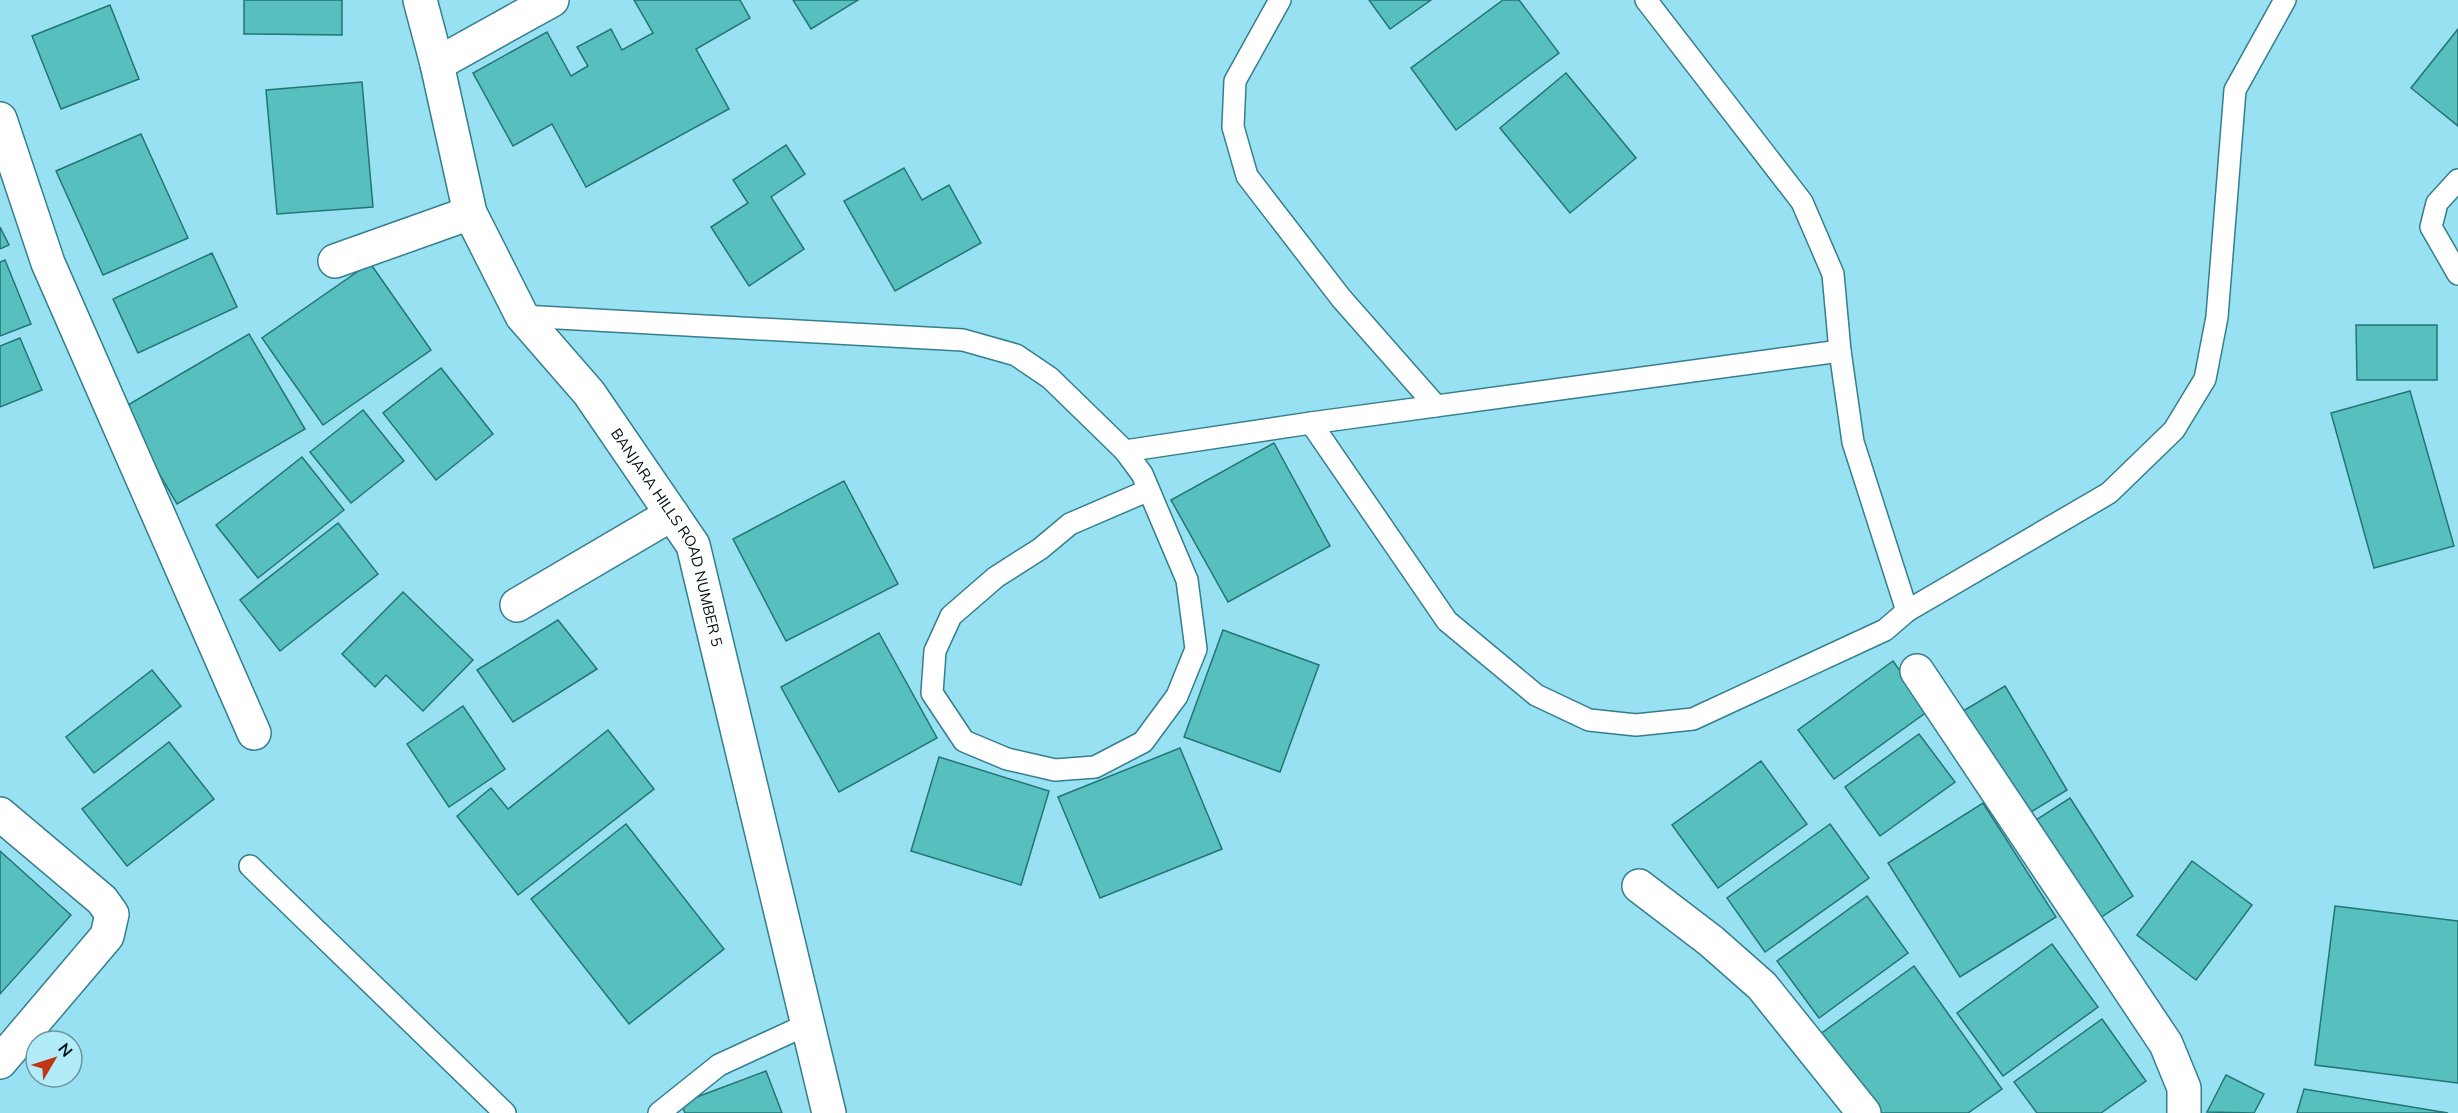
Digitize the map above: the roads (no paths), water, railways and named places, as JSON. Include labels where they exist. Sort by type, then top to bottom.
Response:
[{"type":"street","name":"BANJARA HILLS ROAD NUMBER 5","points":[[420,0],[437,64],[470,213],[522,316],[589,393],[693,545],[829,1113]]},
{"type":"street","points":[[437,64],[552,0]]},
{"type":"street","points":[[0,119],[48,263],[254,733]]},
{"type":"street","points":[[335,261],[470,213]]},
{"type":"street","points":[[517,605],[672,514]]},
{"type":"street","points":[[1917,671],[2166,1044],[2184,1088],[2184,1113]]},
{"type":"street","points":[[0,814],[102,900],[112,914],[107,936],[0,1062]]},
{"type":"street","points":[[1639,886],[1711,941],[1762,986],[1864,1113]]},
{"type":"lane","points":[[1280,0],[1235,81],[1233,127],[1247,176],[1341,298],[1436,406]]},
{"type":"lane","points":[[1646,0],[1802,202],[1833,274],[1840,351],[1853,442],[1907,611]]},
{"type":"lane","points":[[1311,423],[1446,621],[1536,695],[1589,720],[1636,725],[1694,719],[1885,630],[1907,611],[2109,493],[2174,430],[2205,379],[2217,318],[2235,90],[2285,0]]},
{"type":"lane","points":[[2458,180],[2437,203],[2431,227],[2458,274]]},
{"type":"lane","points":[[522,316],[963,340],[1016,355],[1050,378],[1125,451],[1142,474],[1149,490],[1187,580],[1196,649],[1177,696],[1143,741],[1095,766],[1055,770],[1007,759],[964,741],[932,693],[936,651],[951,616],[996,577],[1040,549],[1070,524],[1149,490]]},
{"type":"lane","points":[[1125,451],[1311,423],[1840,351]]},
{"type":"lane","points":[[250,866],[506,1113]]},
{"type":"lane","points":[[659,1113],[718,1065],[808,1024]]}]
